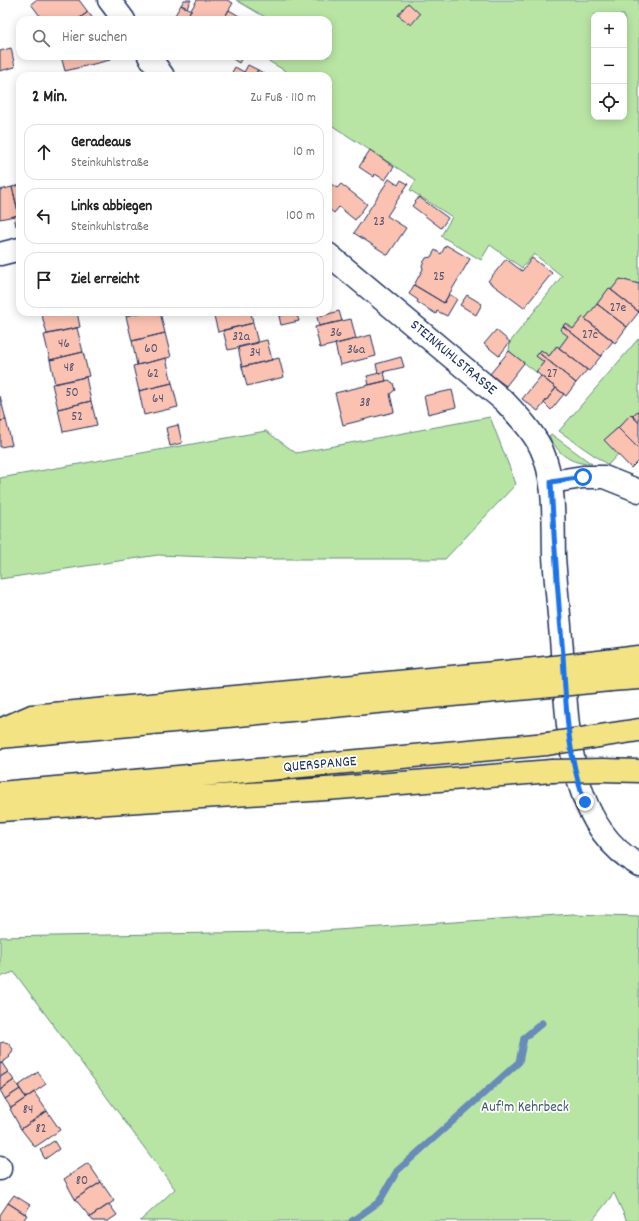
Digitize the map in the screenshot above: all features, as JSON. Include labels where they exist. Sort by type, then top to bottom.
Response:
[{"type":"highway","points":[[608,671],[639,657]]},
{"type":"highway","points":[[0,737],[608,671],[639,678]]},
{"type":"highway","points":[[0,730],[32,716],[538,678]]},
{"type":"highway","name":"QUERSPANGE","points":[[0,793],[547,744],[639,730]]},
{"type":"highway","points":[[0,810],[326,789],[552,771],[639,771]]},
{"type":"street","points":[[109,0],[121,16]]},
{"type":"street","points":[[152,60],[160,72]]},
{"type":"street","points":[[0,254],[16,250]]},
{"type":"street","name":"STEINKUHLSTRASSE","points":[[332,257],[504,401],[527,424],[541,449],[551,482],[555,565],[567,713],[579,788],[590,813],[601,831],[621,852],[639,865]]},
{"type":"street","points":[[551,482],[583,477],[604,477],[639,491]]},
{"type":"green space","points":[[236,0],[639,0],[639,284],[620,279],[611,290],[609,289],[585,319],[583,317],[573,329],[565,323],[563,326],[568,336],[559,348],[556,346],[549,356],[541,350],[536,356],[544,362],[536,372],[509,351],[510,342],[562,276],[534,254],[522,268],[490,245],[481,260],[441,236],[452,217],[410,190],[416,180],[332,126],[332,72],[287,72],[267,60],[332,60],[332,16],[263,16]]},
{"type":"green space","points":[[639,338],[639,410],[632,416],[631,415],[605,440],[618,454],[608,465],[559,431]]},
{"type":"green space","points":[[490,417],[516,484],[445,559],[257,559],[158,555],[0,579],[0,478],[266,431],[296,453]]},
{"type":"green space","points":[[551,434],[592,464],[585,464],[566,457],[553,443],[549,436]]},
{"type":"green space","name":"Auf'm Kehrbeck","points":[[572,914],[639,916],[639,1221],[627,1221],[614,1193],[592,1221],[140,1221],[175,1189],[14,972],[0,977],[0,937],[322,931]]},
{"type":"building","points":[[36,0],[79,0],[88,12],[82,16],[40,16],[31,4]]},
{"type":"building","points":[[184,0],[191,0],[187,8],[181,5]]},
{"type":"building","points":[[197,0],[227,0],[233,3],[225,16],[187,16]]},
{"type":"building","points":[[408,3],[420,14],[411,25],[398,15]]},
{"type":"building","points":[[181,5],[191,10],[187,16],[174,16]]},
{"type":"building","points":[[229,10],[239,16],[225,16]]},
{"type":"building","points":[[88,12],[91,16],[82,16]]},
{"type":"building","points":[[11,48],[15,67],[0,71],[0,51]]},
{"type":"building","points":[[62,60],[110,60],[65,71]]},
{"type":"building","points":[[248,65],[258,70],[257,72],[244,72]]},
{"type":"building","points":[[235,67],[244,72],[232,72]]},
{"type":"building","points":[[370,150],[394,167],[385,180],[375,174],[374,177],[359,167]]},
{"type":"building","points":[[389,179],[398,185],[401,180],[408,184],[387,216],[406,228],[388,255],[354,233]]},
{"type":"building","points":[[341,184],[367,204],[355,220],[339,207],[334,213],[332,211],[332,185],[337,188]]},
{"type":"building","points":[[16,186],[16,203],[12,187]]},
{"type":"building","points":[[12,187],[16,203],[16,216],[0,219],[0,190]]},
{"type":"building","points":[[419,197],[448,218],[441,228],[412,206]]},
{"type":"building","points":[[14,216],[16,216],[16,226]]},
{"type":"building","points":[[446,245],[470,259],[444,303],[414,285],[423,269],[422,265],[426,258],[431,257],[435,250],[441,254]]},
{"type":"building","points":[[532,258],[552,273],[524,308],[488,281],[506,259],[522,271]]},
{"type":"building","points":[[620,279],[639,284],[639,312],[611,290]]},
{"type":"building","points":[[414,285],[444,303],[449,294],[457,299],[447,316],[437,311],[436,314],[417,302],[418,300],[409,294]]},
{"type":"building","points":[[609,288],[639,312],[627,327],[597,304]]},
{"type":"building","points":[[467,295],[482,304],[476,315],[460,305]]},
{"type":"building","points":[[597,304],[627,327],[615,343],[585,319]]},
{"type":"building","points":[[339,311],[342,321],[319,326],[317,317],[332,316],[332,313]]},
{"type":"building","points":[[42,316],[78,316],[80,327],[47,334]]},
{"type":"building","points":[[126,316],[161,316],[165,333],[132,341]]},
{"type":"building","points":[[214,316],[252,316],[253,323],[218,332]]},
{"type":"building","points":[[279,316],[297,316],[299,321],[281,325]]},
{"type":"building","points":[[583,317],[613,341],[601,356],[563,326],[566,323],[573,329]]},
{"type":"building","points":[[351,319],[356,339],[320,348],[315,327]]},
{"type":"building","points":[[253,323],[258,343],[228,350],[223,330]]},
{"type":"building","points":[[563,326],[601,356],[589,371],[559,348],[568,336],[560,330]]},
{"type":"building","points":[[77,328],[83,352],[50,360],[44,335]]},
{"type":"building","points":[[496,330],[510,342],[499,356],[484,344]]},
{"type":"building","points":[[165,333],[171,357],[137,365],[132,341]]},
{"type":"building","points":[[371,335],[376,356],[340,365],[335,344]]},
{"type":"building","points":[[267,340],[272,360],[242,367],[238,347]]},
{"type":"building","points":[[557,346],[587,370],[576,383],[539,353],[541,350],[549,356]]},
{"type":"building","points":[[509,351],[524,363],[506,386],[490,374]]},
{"type":"building","points":[[83,352],[89,376],[55,384],[50,360]]},
{"type":"building","points":[[539,353],[576,383],[566,396],[536,372],[544,362],[536,356]]},
{"type":"building","points":[[401,357],[404,367],[378,373],[376,364]]},
{"type":"building","points":[[166,358],[172,383],[139,391],[133,366]]},
{"type":"building","points":[[279,358],[284,377],[247,386],[242,367]]},
{"type":"building","points":[[384,372],[386,381],[369,385],[367,376]]},
{"type":"building","points":[[541,376],[556,388],[538,411],[522,399]]},
{"type":"building","points":[[86,377],[91,401],[58,409],[52,384]]},
{"type":"building","points":[[389,380],[393,383],[395,390],[390,394],[394,412],[343,425],[335,393]]},
{"type":"building","points":[[172,383],[178,407],[144,415],[139,391]]},
{"type":"building","points":[[556,388],[564,394],[551,410],[544,403]]},
{"type":"building","points":[[452,390],[456,407],[428,414],[424,396]]},
{"type":"building","points":[[0,396],[6,420],[0,421]]},
{"type":"building","points":[[91,401],[97,425],[63,432],[58,409]]},
{"type":"building","points":[[639,410],[639,423],[632,416]]},
{"type":"building","points":[[631,414],[639,423],[639,449],[618,428]]},
{"type":"building","points":[[6,420],[12,445],[0,447],[0,421]]},
{"type":"building","points":[[178,425],[182,443],[170,446],[166,428]]},
{"type":"building","points":[[618,428],[639,449],[639,460],[631,468],[604,440]]},
{"type":"building","points":[[0,1043],[8,1043],[13,1049],[9,1056],[10,1057],[0,1064]]},
{"type":"building","points":[[2,1063],[8,1072],[0,1077],[0,1064]]},
{"type":"building","points":[[8,1072],[14,1080],[0,1090],[0,1077]]},
{"type":"building","points":[[38,1072],[46,1084],[26,1098],[18,1086]]},
{"type":"building","points":[[14,1080],[20,1089],[5,1099],[0,1090]]},
{"type":"building","points":[[20,1089],[26,1098],[11,1108],[5,1099]]},
{"type":"building","points":[[34,1092],[47,1111],[21,1129],[10,1109]]},
{"type":"building","points":[[47,1111],[60,1130],[35,1147],[21,1129]]},
{"type":"building","points":[[54,1141],[59,1149],[45,1159],[40,1150]]},
{"type":"building","points":[[88,1163],[101,1182],[75,1199],[64,1179]]},
{"type":"building","points":[[101,1182],[114,1201],[90,1217],[75,1199]]},
{"type":"building","points":[[14,1195],[30,1205],[25,1214],[8,1203]]},
{"type":"building","points":[[8,1203],[27,1215],[23,1221],[0,1221],[0,1215]]},
{"type":"building","points":[[109,1204],[117,1215],[108,1221],[93,1221],[90,1217]]},
{"type":"waterway","points":[[352,1221],[379,1202],[397,1171],[519,1062],[524,1038],[542,1023]]},
{"type":"route","points":[[583,477],[551,482],[555,565],[567,713],[579,788],[585,802]]}]
